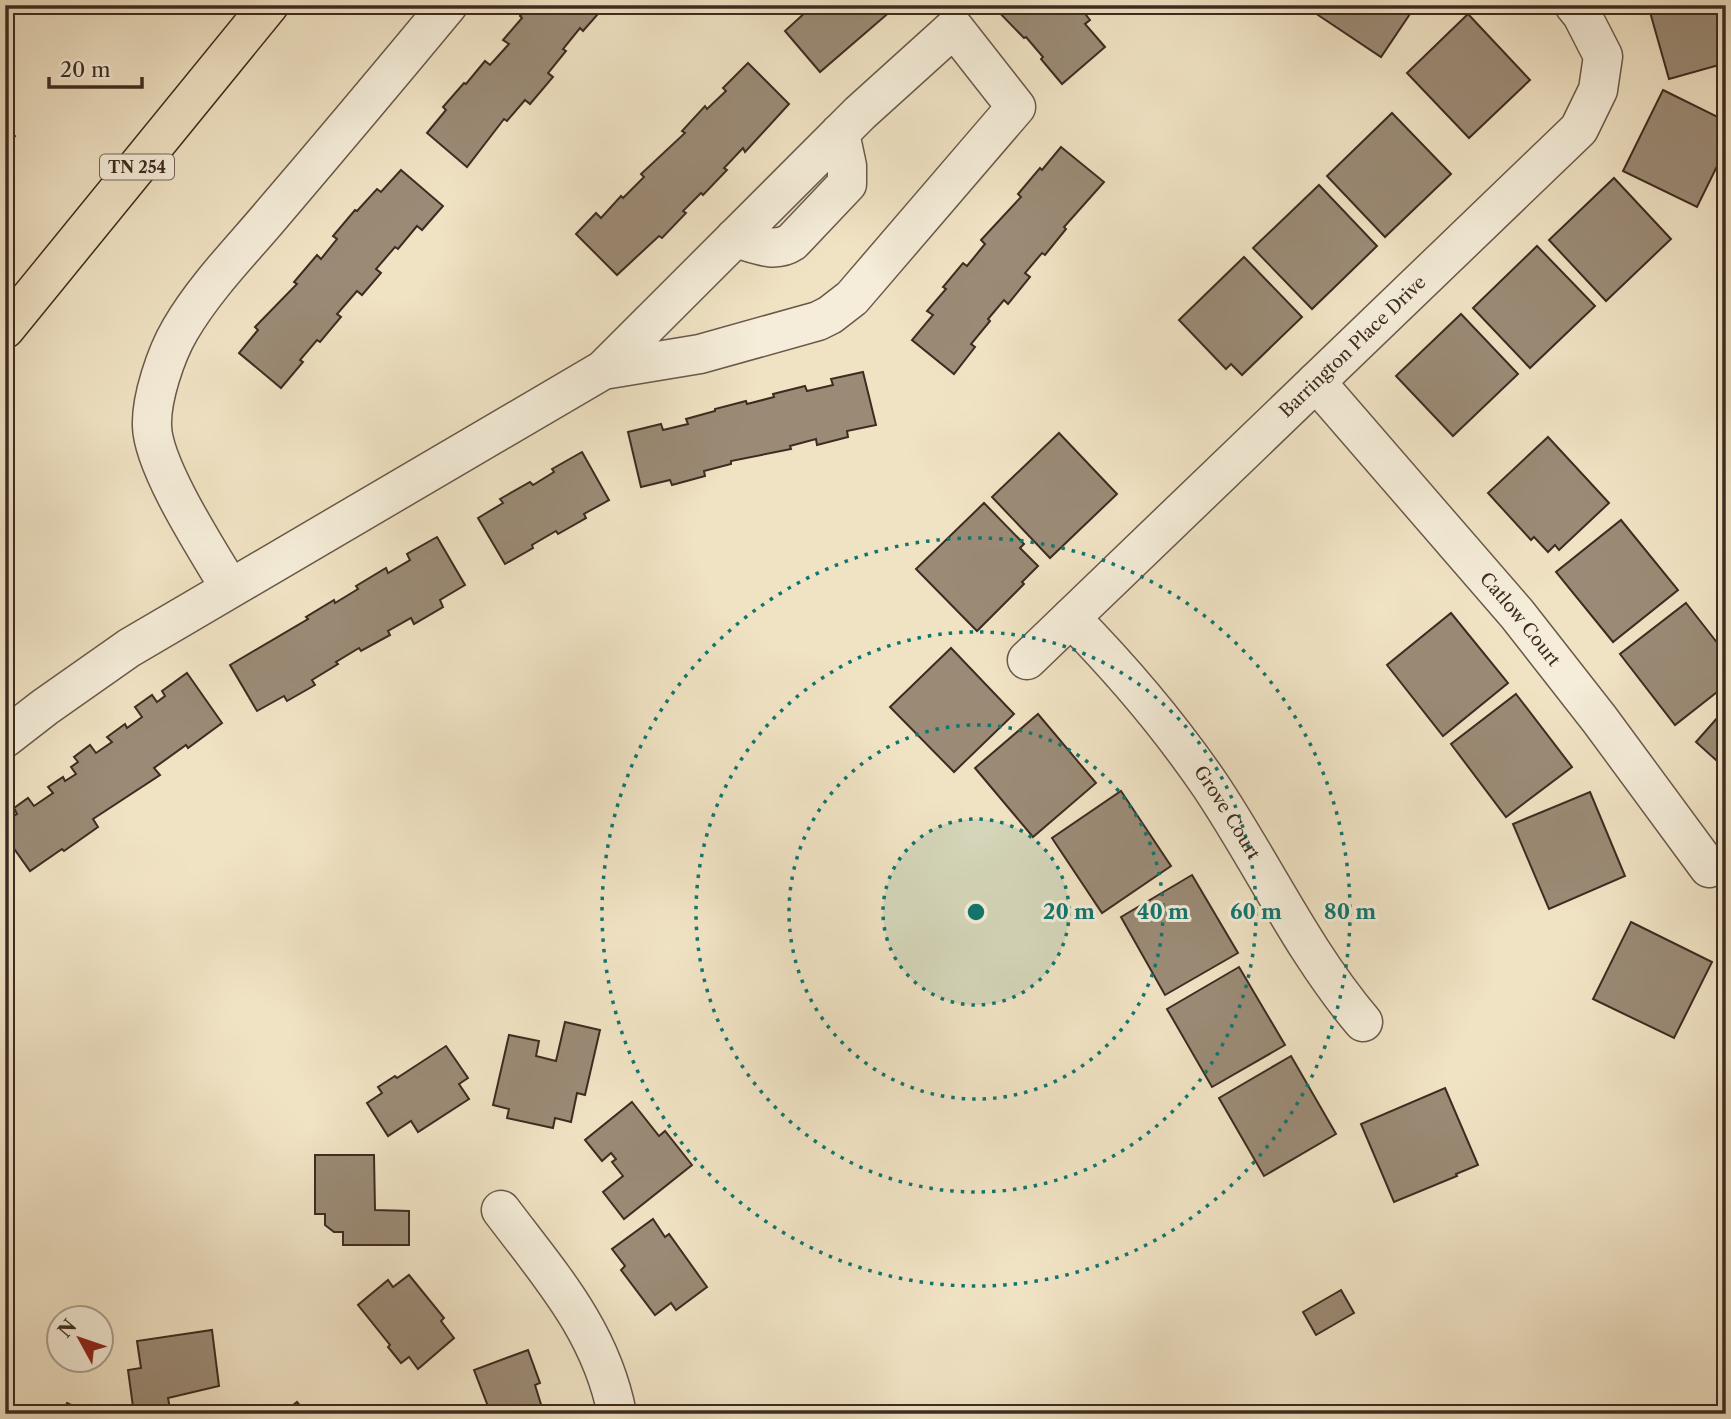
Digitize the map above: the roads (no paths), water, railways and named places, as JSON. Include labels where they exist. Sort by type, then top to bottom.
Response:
[{"type":"main road","name":"TN 254","points":[[5,329],[269,5]]},
{"type":"street","points":[[230,588],[162,464],[154,440],[153,406],[179,331],[191,313],[448,5]]},
{"type":"street","name":"Barrington Place Drive","points":[[1027,660],[1579,129],[1598,90],[1603,56],[1574,5]]},
{"type":"street","points":[[5,738],[130,648],[603,370],[840,133],[954,28],[1016,107],[865,285],[831,315],[818,321],[700,355],[603,370]]},
{"type":"street","name":"Catlow Court","points":[[1316,382],[1517,614],[1600,720],[1709,868]]},
{"type":"street","name":"Grove Court","points":[[1071,618],[1124,673],[1180,742],[1234,822],[1308,950],[1336,991],[1363,1023]]},
{"type":"street","points":[[501,1210],[570,1300],[592,1337],[601,1357],[617,1414]]}]
